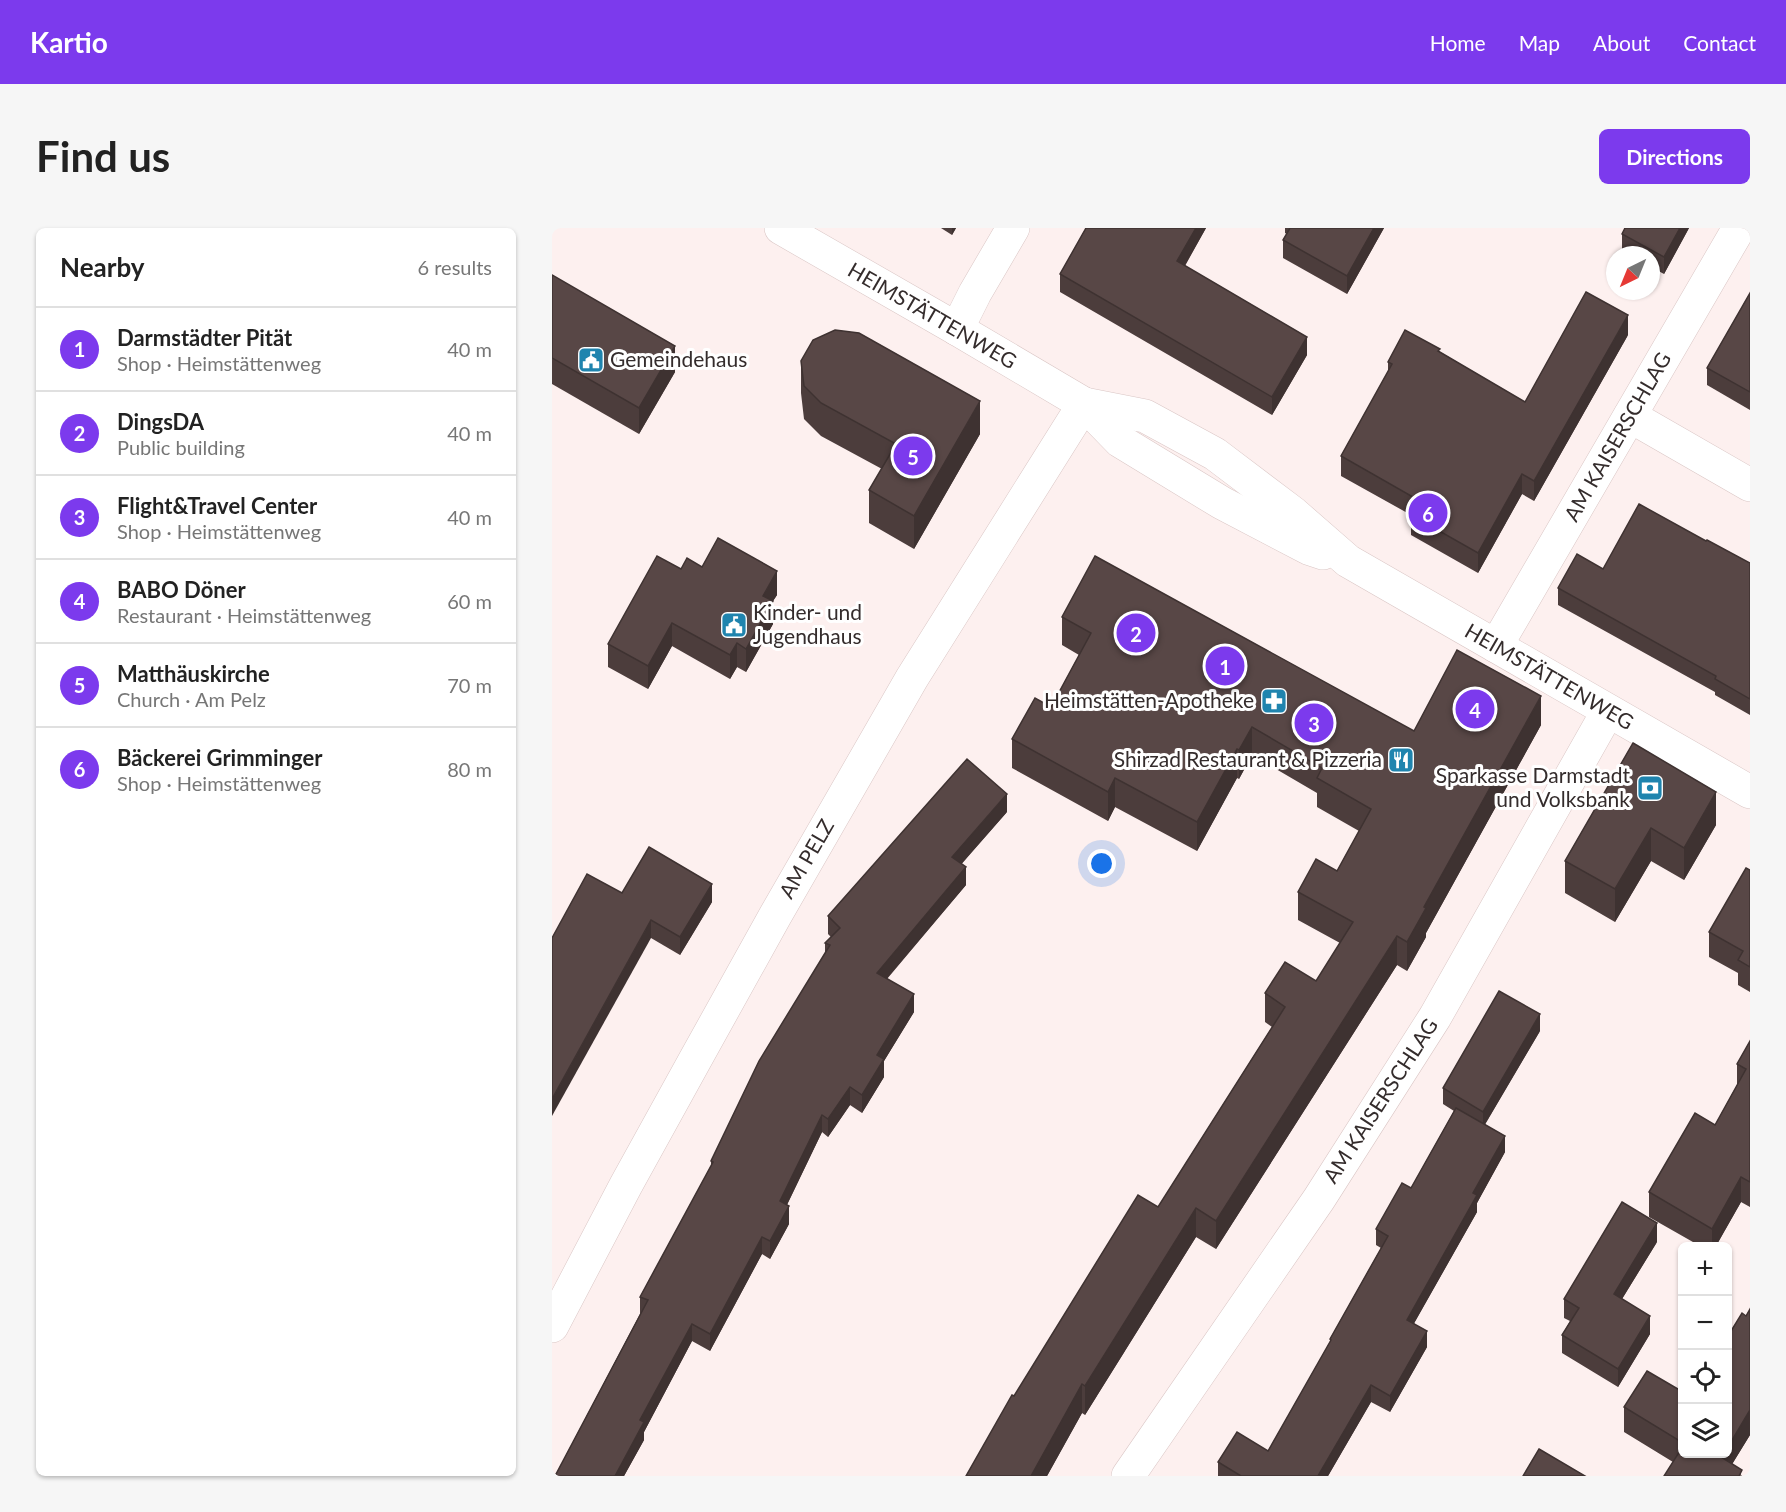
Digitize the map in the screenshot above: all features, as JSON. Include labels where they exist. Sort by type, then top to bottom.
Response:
[{"type":"street","name":"HEIMSTÄTTENWEG","points":[[781,228],[1084,405],[1120,441],[1222,503],[1308,548],[1348,561],[1750,792]]},
{"type":"street","points":[[957,329],[1012,228]]},
{"type":"street","name":"AM KAISERSCHLAG","points":[[1496,646],[1739,228]]},
{"type":"street","name":"AM PELZ","points":[[552,1326],[706,1040],[912,678],[1084,405]]},
{"type":"street","points":[[1630,416],[1750,485]]},
{"type":"street","name":"AM KAISERSCHLAG","points":[[1128,1476],[1319,1199],[1435,1017],[1608,711]]},
{"type":"building","points":[[1086,228],[1196,228],[1177,261],[1307,337],[1272,397],[1060,274]]},
{"type":"building","points":[[1290,228],[1374,228],[1347,276],[1283,240]]},
{"type":"building","points":[[1625,228],[1680,228],[1664,257],[1660,255],[1660,246],[1644,246],[1622,234]]},
{"type":"building","points":[[552,275],[675,346],[639,408],[552,358]]},
{"type":"building","points":[[1586,292],[1628,315],[1534,481],[1522,474],[1478,553],[1411,515],[1420,501],[1341,456],[1392,364],[1388,362],[1405,330],[1525,402]]},
{"type":"building","points":[[1750,293],[1750,392],[1707,368]]},
{"type":"building","points":[[835,330],[859,333],[980,401],[914,516],[869,490],[896,444],[821,403],[804,386],[801,361],[813,340]]},
{"type":"building","points":[[1639,504],[1750,563],[1750,699],[1715,679],[1716,676],[1558,588],[1577,554],[1603,569]]},
{"type":"building","points":[[718,538],[777,571],[763,596],[773,601],[746,649],[737,643],[730,655],[672,623],[648,666],[608,644],[657,556],[681,569],[687,558],[702,567]]},
{"type":"building","points":[[1095,556],[1414,731],[1457,650],[1541,696],[1424,907],[1426,908],[1407,942],[1397,936],[1216,1221],[1196,1208],[1085,1386],[1082,1384],[1031,1476],[966,1476],[1012,1395],[1014,1396],[1138,1195],[1158,1207],[1285,1007],[1265,993],[1285,962],[1316,981],[1353,922],[1298,892],[1316,859],[1337,871],[1371,809],[1317,778],[1322,768],[1252,727],[1239,750],[1237,749],[1197,822],[1115,778],[1108,792],[1012,739],[1035,698],[1051,707],[1091,633],[1062,617]]},
{"type":"building","points":[[1633,743],[1716,792],[1684,848],[1651,828],[1615,889],[1565,861]]},
{"type":"building","points":[[967,759],[1007,794],[952,857],[966,867],[877,973],[914,994],[877,1055],[884,1059],[862,1095],[850,1087],[828,1119],[822,1115],[780,1201],[789,1206],[770,1241],[762,1237],[710,1334],[692,1324],[640,1420],[644,1422],[615,1476],[555,1476],[648,1300],[640,1297],[713,1162],[711,1161],[759,1061],[830,945],[825,943],[840,928],[828,916]]},
{"type":"building","points":[[649,847],[712,884],[680,937],[651,920],[552,1099],[552,938],[587,874],[622,893]]},
{"type":"building","points":[[1746,868],[1750,870],[1750,967],[1738,960],[1743,951],[1709,932]]},
{"type":"building","points":[[1499,991],[1540,1014],[1483,1112],[1443,1088]]},
{"type":"building","points":[[1750,1041],[1750,1182],[1741,1177],[1712,1229],[1649,1192],[1695,1113],[1715,1125],[1746,1069],[1737,1064]]},
{"type":"building","points":[[1456,1108],[1505,1136],[1473,1193],[1477,1195],[1407,1320],[1427,1331],[1390,1396],[1371,1385],[1318,1476],[1241,1476],[1218,1462],[1237,1432],[1268,1451],[1388,1236],[1376,1229],[1402,1183],[1411,1188]]},
{"type":"building","points":[[1622,1202],[1657,1223],[1614,1294],[1650,1316],[1618,1369],[1562,1335],[1579,1308],[1564,1299]]},
{"type":"building","points":[[1750,1309],[1750,1410],[1732,1440],[1732,1329],[1742,1313],[1746,1316]]},
{"type":"building","points":[[1647,1371],[1678,1389],[1678,1440],[1624,1407]]},
{"type":"building","points":[[1539,1449],[1585,1476],[1523,1476]]},
{"type":"building","points":[[1678,1454],[1678,1458],[1723,1458],[1742,1470],[1739,1476],[1664,1476]]},
{"type":"place","name":"Gemeindehaus","points":[[591,360]]},
{"type":"place","name":"Matthäuskirche","points":[[913,456]]},
{"type":"place","name":"Bäckerei Grimminger","points":[[1428,513]]},
{"type":"place","name":"Kinder- und Jugendhaus","points":[[734,625]]},
{"type":"place","name":"DingsDA","points":[[1136,633]]},
{"type":"place","name":"Darmstädter Pität","points":[[1225,666]]},
{"type":"place","name":"Heimstätten-Apotheke","points":[[1274,701]]},
{"type":"place","name":"BABO Döner","points":[[1475,709]]},
{"type":"place","name":"Flight&Travel Center","points":[[1314,723]]},
{"type":"place","name":"Shirzad Restaurant & Pizzeria","points":[[1401,760]]},
{"type":"place","name":"Sparkasse Darmstadt und Volksbank","points":[[1650,788]]}]
